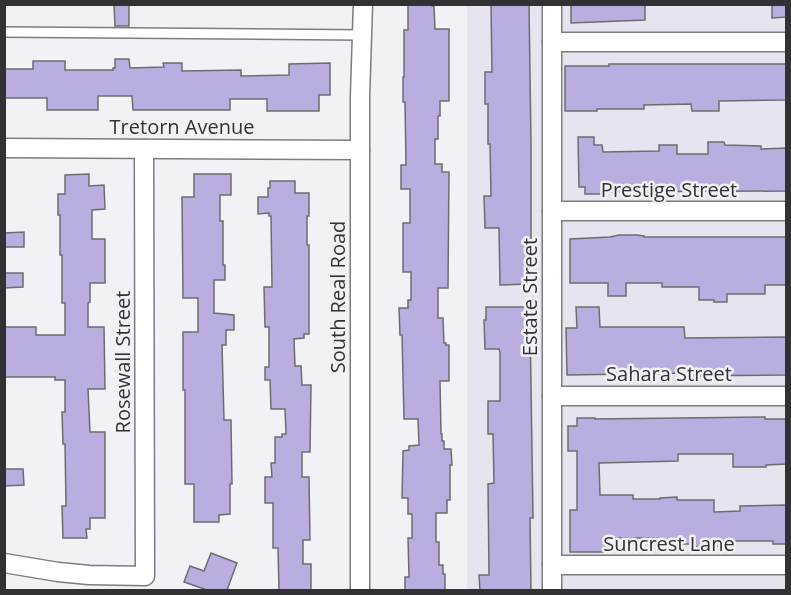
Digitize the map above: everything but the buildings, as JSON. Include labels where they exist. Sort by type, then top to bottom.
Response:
[{"type":"street","name":"South Real Road","points":[[360,591],[360,150],[363,4]]},
{"type":"street","name":"Estate Street","points":[[552,4],[552,591]]},
{"type":"street","points":[[552,42],[786,42]]},
{"type":"street","name":"Tretorn Avenue","points":[[4,148],[360,150]]},
{"type":"street","name":"Rosewall Street","points":[[4,563],[88,575],[145,576],[144,148]]},
{"type":"street","name":"Prestige Street","points":[[552,211],[786,211]]},
{"type":"street","name":"Sahara Street","points":[[552,396],[786,396]]},
{"type":"street","name":"Suncrest Lane","points":[[552,565],[786,565]]},
{"type":"lane","points":[[4,32],[362,34]]},
{"type":"shaded area","points":[[467,5],[786,5],[786,590],[467,590]]}]
